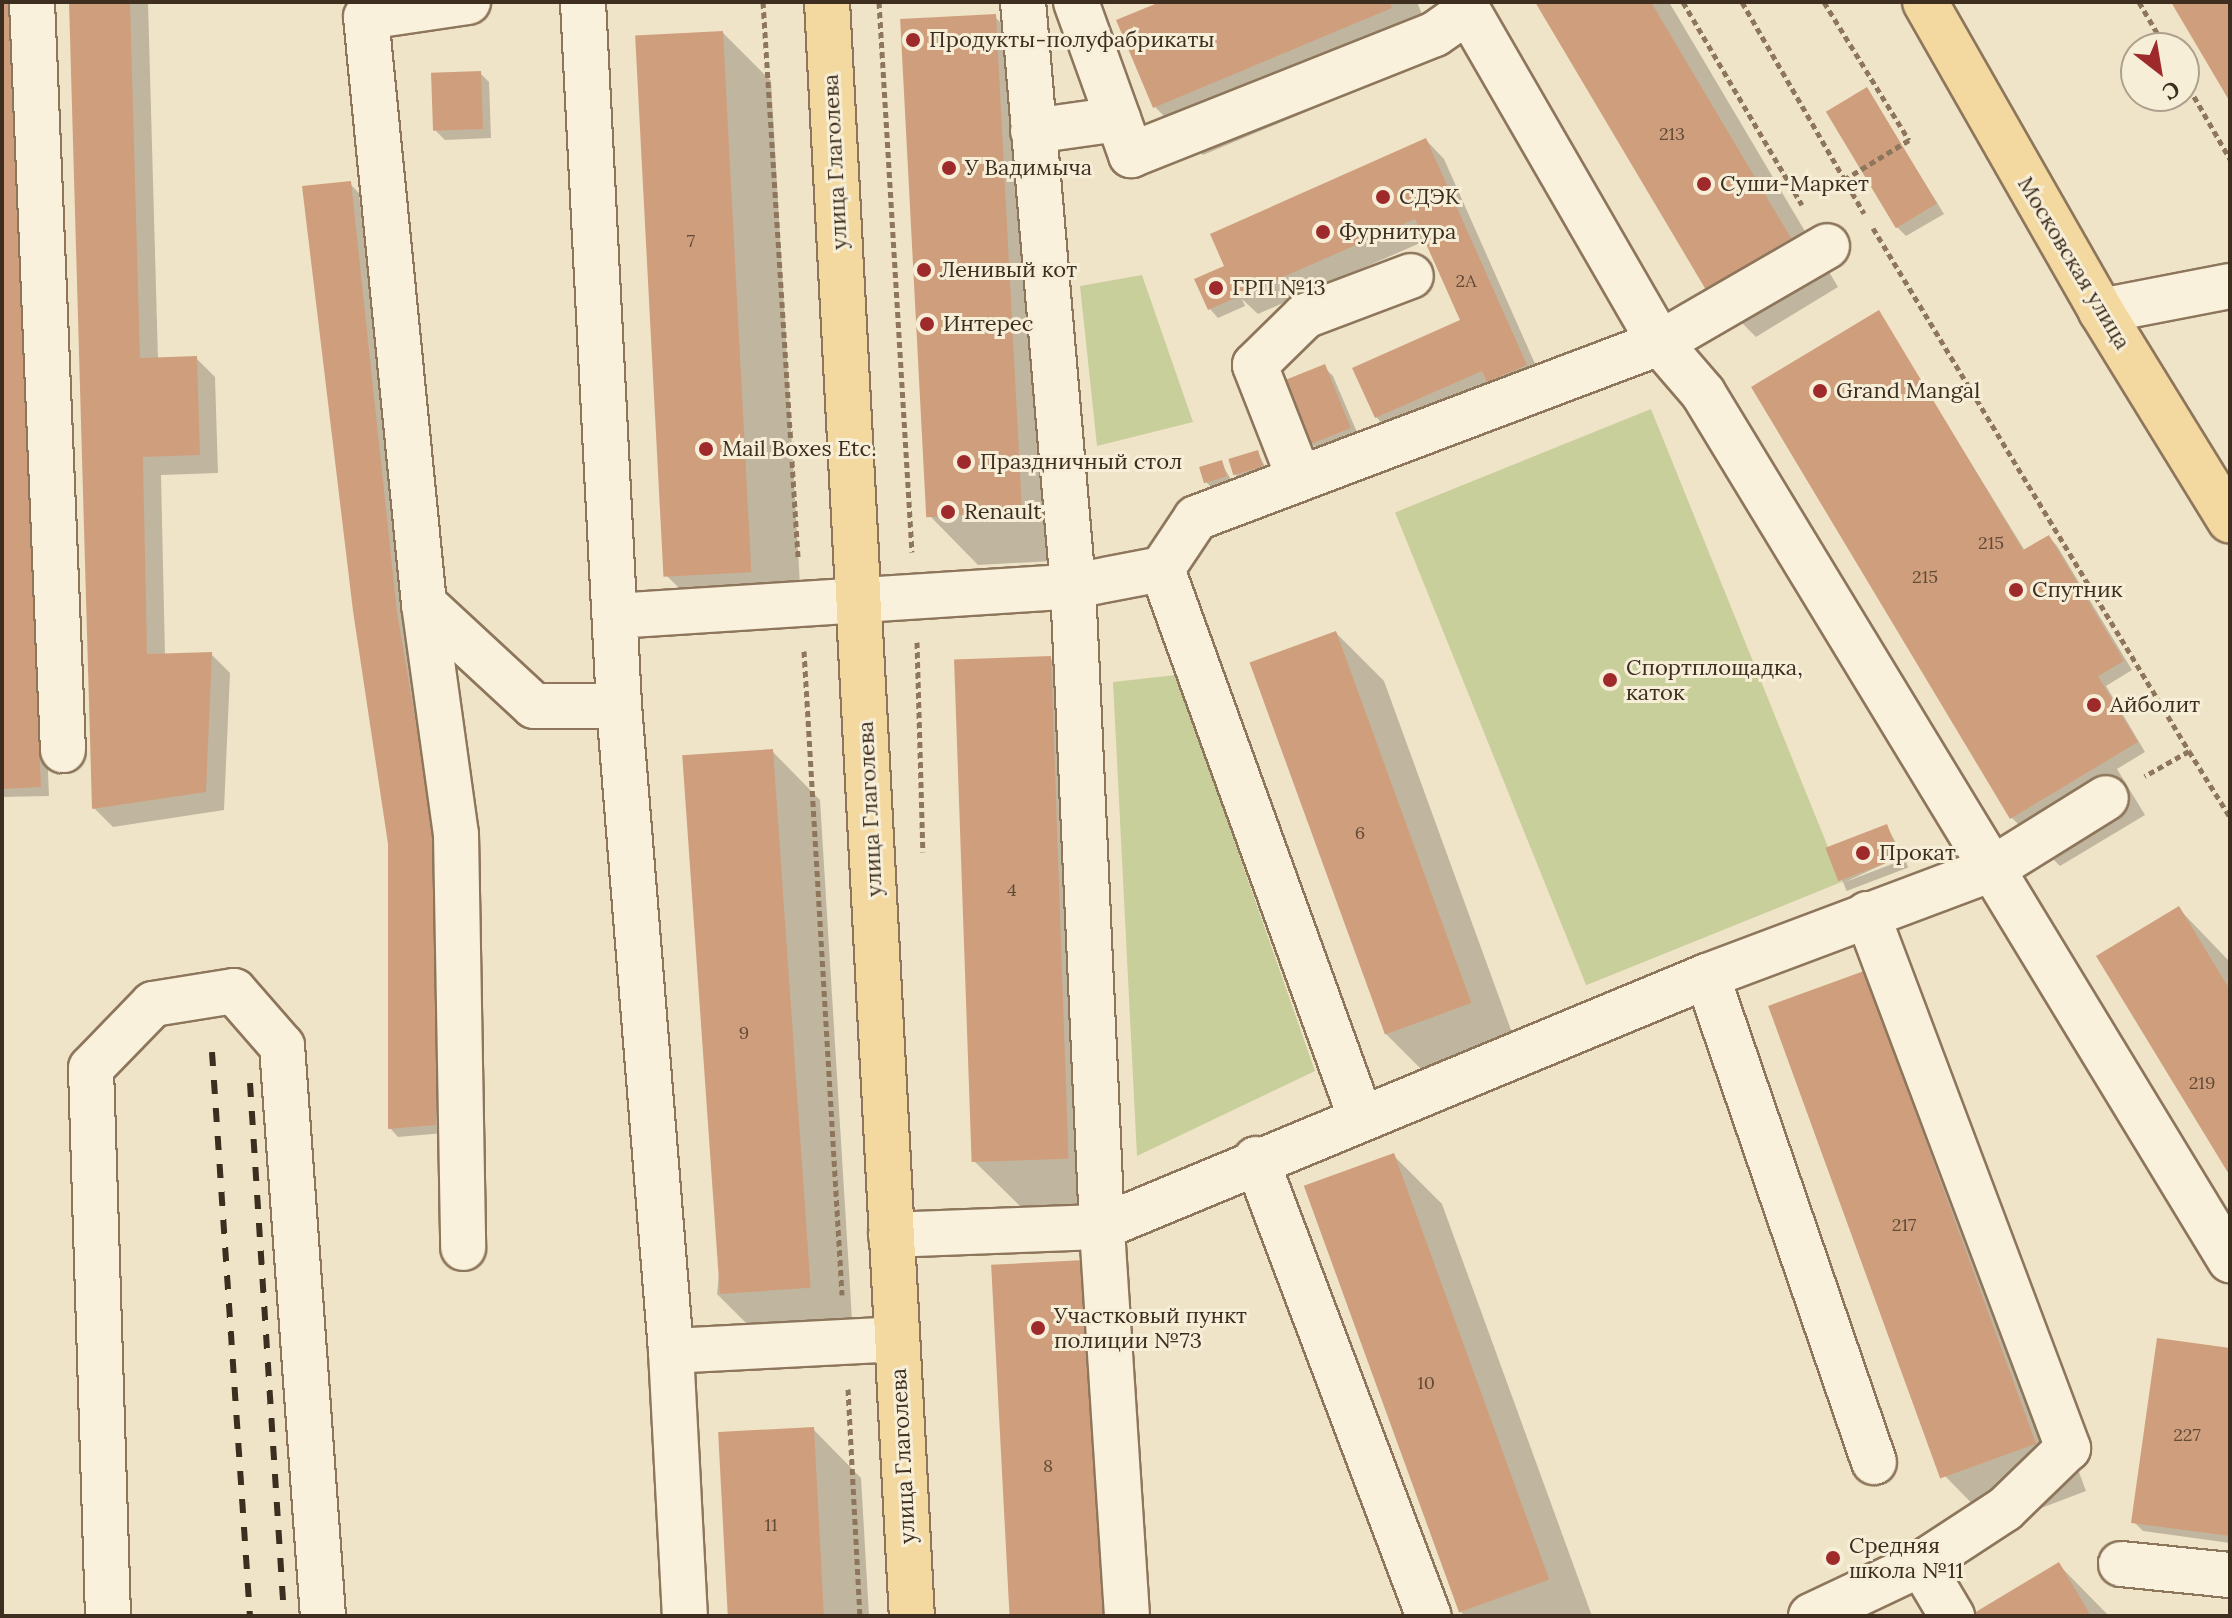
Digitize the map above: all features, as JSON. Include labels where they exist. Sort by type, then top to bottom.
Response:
[{"type":"main road","name":"улица Глаголева","points":[[827,2],[912,1616]]},
{"type":"main road","name":"Московская улица","points":[[1925,2],[2101,311],[2230,521]]},
{"type":"lane","points":[[32,2],[63,750]]},
{"type":"lane","points":[[463,1248],[456,834],[424,604],[366,17],[468,2]]},
{"type":"lane","points":[[583,2],[619,706],[671,1351],[685,1616]]},
{"type":"lane","points":[[1023,2],[1073,586],[1102,1227],[1127,1616]]},
{"type":"lane","points":[[1076,2],[1131,155],[1435,34],[1465,6],[1660,343],[1703,393],[2230,1260]]},
{"type":"lane","points":[[1033,131],[1118,119]]},
{"type":"lane","points":[[615,616],[1073,586],[1162,569],[1196,518],[1298,475],[1327,472],[1660,343],[1827,246]]},
{"type":"lane","points":[[1298,475],[1255,365],[1305,316],[1411,276]]},
{"type":"lane","points":[[2101,311],[2230,286]]},
{"type":"lane","points":[[1162,569],[1360,1116]]},
{"type":"lane","points":[[424,604],[534,706],[619,706]]},
{"type":"lane","points":[[891,1235],[1102,1227],[1256,1159],[1707,976],[1992,869],[2106,798]]},
{"type":"lane","points":[[1811,1616],[1921,1564],[2005,1509],[2068,1448],[1867,914]]},
{"type":"lane","points":[[1707,976],[1874,1462]]},
{"type":"lane","points":[[108,1616],[91,1068],[153,1004],[234,991],[282,1046],[323,1616]]},
{"type":"lane","points":[[1256,1159],[1429,1616]]},
{"type":"lane","points":[[671,1351],[897,1339]]},
{"type":"lane","points":[[1921,1564],[1952,1616]]},
{"type":"lane","points":[[2121,1564],[2228,1580]]},
{"type":"path","points":[[763,2],[860,1616]]},
{"type":"path","points":[[1683,2],[1827,246],[1869,222]]},
{"type":"path","points":[[1742,2],[1869,222],[2230,817]]},
{"type":"path","points":[[1824,2],[1909,140],[1845,179]]},
{"type":"path","points":[[2139,2],[2157,32]]},
{"type":"path","points":[[2200,107],[2230,159]]},
{"type":"path","points":[[2106,798],[2189,751]]},
{"type":"green space","points":[[1142,275],[1193,422],[1097,446],[1080,286]]},
{"type":"green space","name":"Спортплощадка, каток","points":[[1651,409],[1842,882],[1586,985],[1395,512]]},
{"type":"green space","points":[[1176,675],[1315,1071],[1137,1156],[1113,682]]},
{"type":"building","points":[[2,2],[8,2],[41,787],[2,789]]},
{"type":"building","points":[[69,2],[130,2],[140,358],[197,356],[200,455],[143,457],[147,654],[212,652],[206,792],[92,809]]},
{"type":"building","points":[[1160,2],[1390,2],[1392,8],[1153,108],[1116,20]]},
{"type":"building","points":[[1535,2],[1651,2],[1791,238],[1706,290]]},
{"type":"building","points":[[2171,2],[2230,2],[2230,102],[2200,51],[2200,32],[2189,32]]},
{"type":"building","points":[[996,14],[1022,512],[926,517],[900,19]]},
{"type":"building","points":[[723,31],[751,572],[663,577],[635,36]]},
{"type":"building","points":[[481,71],[483,129],[433,131],[431,73]]},
{"type":"building","points":[[1867,87],[1937,204],[1896,228],[1826,112]]},
{"type":"building","points":[[1426,138],[1527,365],[1487,382],[1482,371],[1375,418],[1352,368],[1460,320],[1415,219],[1208,310],[1194,279],[1224,266],[1210,234]]},
{"type":"building","points":[[351,181],[397,612],[436,842],[436,1125],[388,1129],[388,844],[353,611],[302,186]]},
{"type":"building","points":[[1879,310],[2023,550],[2049,535],[2124,661],[2098,676],[2138,742],[2010,819],[1751,387]]},
{"type":"building","points":[[1325,364],[1351,428],[1309,445],[1283,381]]},
{"type":"building","points":[[1258,450],[1263,466],[1233,475],[1228,459]]},
{"type":"building","points":[[1222,460],[1227,476],[1204,483],[1199,467]]},
{"type":"building","points":[[1336,631],[1471,1003],[1385,1035],[1250,662]]},
{"type":"building","points":[[1051,656],[1069,1159],[972,1162],[954,659]]},
{"type":"building","points":[[773,749],[811,1288],[720,1294],[682,755]]},
{"type":"building","name":"Прокат","points":[[1887,824],[1900,858],[1838,881],[1825,848]]},
{"type":"building","points":[[2179,906],[2230,990],[2230,1176],[2096,956]]},
{"type":"building","points":[[1864,971],[2036,1444],[1940,1479],[1768,1006]]},
{"type":"building","points":[[1394,1153],[1549,1580],[1459,1612],[1304,1186]]},
{"type":"building","points":[[1084,1260],[1103,1616],[1010,1616],[991,1265]]},
{"type":"building","points":[[2157,1338],[2230,1348],[2230,1536],[2131,1523]]},
{"type":"building","points":[[814,1427],[824,1616],[728,1616],[718,1432]]},
{"type":"building","points":[[2059,1562],[2091,1616],[1976,1616],[1974,1613]]},
{"type":"railway","points":[[212,1052],[250,1616]]},
{"type":"railway","points":[[250,1083],[284,1616]]},
{"type":"place","name":"Продукты-полуфабрикаты","points":[[913,40]]},
{"type":"place","name":"У Вадимыча","points":[[949,168]]},
{"type":"place","name":"Суши-Маркет","points":[[1704,184]]},
{"type":"place","name":"СДЭК","points":[[1383,197]]},
{"type":"place","name":"Фурнитура","points":[[1323,232]]},
{"type":"place","name":"Ленивый кот","points":[[924,270]]},
{"type":"place","name":"ГРП №13","points":[[1216,288]]},
{"type":"place","name":"Интерес","points":[[927,324]]},
{"type":"place","name":"Grand Mangal","points":[[1820,391]]},
{"type":"place","name":"Mail Boxes Etc.","points":[[706,449]]},
{"type":"place","name":"Праздничный стол","points":[[964,462]]},
{"type":"place","name":"Renault","points":[[948,512]]},
{"type":"place","name":"Спутник","points":[[2016,590]]},
{"type":"place","name":"Спортплощадка, каток","points":[[1610,680]]},
{"type":"place","name":"Айболит","points":[[2094,705]]},
{"type":"place","name":"Прокат","points":[[1863,853]]},
{"type":"place","name":"Участковый пункт полиции №73","points":[[1038,1328]]},
{"type":"place","name":"Средняя школа №11","points":[[1833,1558]]}]
